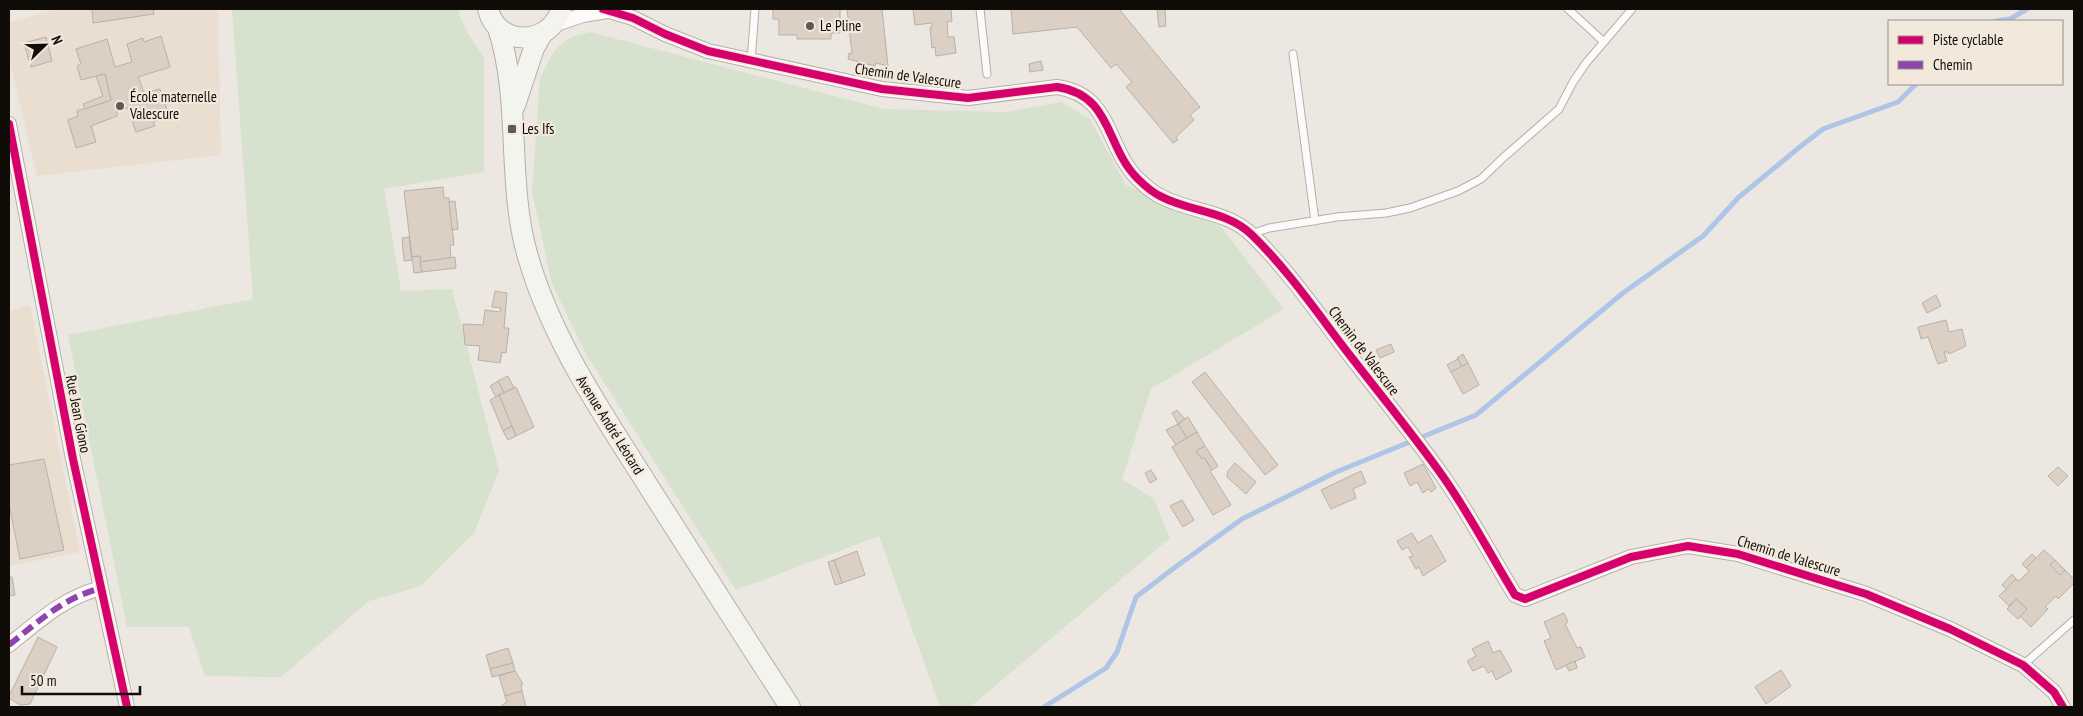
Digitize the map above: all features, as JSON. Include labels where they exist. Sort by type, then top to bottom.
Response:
[{"type":"main road","name":"Avenue André Léotard","points":[[488,9],[492,21],[498,28],[508,66],[515,191],[520,223],[528,257],[557,336],[592,398],[790,707]]},
{"type":"main road","name":"Avenue André Léotard","points":[[512,112],[532,55],[552,23]]},
{"type":"main road","points":[[498,28],[506,34],[524,39],[552,23]]},
{"type":"street","name":"Chemin de Valescure","points":[[552,23],[605,10],[633,18],[665,34],[708,51],[882,89],[949,97],[984,98],[1048,88],[1068,89],[1090,101],[1098,109],[1106,121],[1131,172],[1151,191],[1174,203],[1222,216],[1251,234],[1330,327],[1445,480],[1515,595],[1525,599],[1631,557],[1688,546],[1738,554],[1866,594],[1950,629],[2023,665],[2054,692],[2063,707]]},
{"type":"street","name":"Rue Jean Giono","points":[[9,124],[73,459],[127,707]]},
{"type":"street","points":[[9,645],[58,605],[81,593],[101,588]]},
{"type":"lane","points":[[751,61],[755,9]]},
{"type":"lane","points":[[980,9],[987,74]]},
{"type":"lane","points":[[1568,9],[1604,42]]},
{"type":"lane","points":[[1251,234],[1269,228],[1337,217],[1386,213],[1410,208],[1458,191],[1480,180],[1559,110],[1573,82],[1632,9]]},
{"type":"lane","points":[[1293,54],[1315,221]]},
{"type":"lane","points":[[2023,665],[2074,620]]},
{"type":"shaded area","name":"École maternelle Valescure","points":[[58,9],[218,9],[221,155],[37,176],[9,58],[9,24],[10,22]]},
{"type":"shaded area","points":[[30,305],[80,552],[9,566],[9,312]]},
{"type":"green space","points":[[232,9],[459,9],[459,14],[468,34],[484,57],[484,172],[384,189],[401,291],[452,289],[499,471],[474,533],[421,586],[369,601],[281,677],[205,676],[189,627],[127,627],[68,335],[253,299]]},
{"type":"green space","points":[[590,32],[884,109],[1007,112],[1061,102],[1090,119],[1126,185],[1220,225],[1284,309],[1151,389],[1122,479],[1154,499],[1170,538],[970,707],[940,707],[879,536],[736,590],[586,354],[552,284],[532,192],[540,78],[551,56],[558,47],[571,37]]},
{"type":"building","points":[[92,9],[153,9],[154,14],[93,23]]},
{"type":"building","name":"Le Pline","points":[[773,9],[840,9],[840,33],[831,33],[831,39],[797,39],[797,35],[779,35],[779,19],[773,19]]},
{"type":"building","points":[[847,9],[882,9],[888,66],[876,63],[875,66],[848,59],[849,53],[852,54]]},
{"type":"building","points":[[913,9],[951,9],[952,21],[947,22],[948,37],[954,37],[956,53],[936,56],[935,47],[932,48],[930,27],[932,27],[932,23],[915,25]]},
{"type":"building","points":[[1011,9],[1119,9],[1200,107],[1190,115],[1194,120],[1176,137],[1178,140],[1173,143],[1126,87],[1132,82],[1116,64],[1111,68],[1077,27],[1013,34]]},
{"type":"building","points":[[1157,9],[1165,9],[1166,26],[1159,27]]},
{"type":"building","points":[[161,36],[170,67],[138,77],[144,93],[160,89],[169,116],[153,122],[155,126],[136,132],[128,108],[117,111],[117,116],[91,126],[96,142],[76,148],[68,120],[78,116],[77,111],[111,100],[105,74],[81,80],[77,66],[81,64],[76,49],[107,39],[115,67],[132,62],[127,44],[143,38],[144,42]]},
{"type":"building","points":[[46,37],[52,61],[31,67],[24,43]]},
{"type":"building","points":[[1041,61],[1043,70],[1030,72],[1029,64]]},
{"type":"building","points":[[105,74],[111,100],[85,109],[83,104],[103,96],[96,76]]},
{"type":"building","points":[[443,187],[444,198],[449,198],[454,245],[450,245],[451,258],[420,262],[420,256],[412,257],[404,191]]},
{"type":"building","points":[[455,201],[458,229],[452,230],[449,202]]},
{"type":"building","points":[[409,237],[412,260],[404,261],[402,238]]},
{"type":"building","points":[[420,256],[422,272],[414,273],[412,257]]},
{"type":"building","points":[[455,257],[456,268],[422,272],[420,262]]},
{"type":"building","points":[[495,291],[507,293],[504,328],[509,328],[506,353],[502,352],[500,363],[478,360],[480,346],[465,345],[463,324],[483,325],[485,310],[500,312],[501,308],[492,307]]},
{"type":"building","points":[[1936,295],[1941,306],[1927,313],[1922,303]]},
{"type":"building","points":[[1946,320],[1949,332],[1962,329],[1966,346],[1949,354],[1944,352],[1947,361],[1938,364],[1928,337],[1921,339],[1918,327]]},
{"type":"building","points":[[1391,344],[1394,352],[1380,358],[1376,350]]},
{"type":"building","points":[[1463,354],[1468,363],[1462,367],[1457,358]]},
{"type":"building","points":[[1458,359],[1462,367],[1451,372],[1447,365]]},
{"type":"building","points":[[1468,363],[1479,385],[1463,394],[1451,372]]},
{"type":"building","points":[[1205,372],[1278,465],[1265,475],[1192,382]]},
{"type":"building","points":[[508,376],[514,388],[504,393],[498,381]]},
{"type":"building","points":[[498,381],[504,393],[496,397],[490,386]]},
{"type":"building","points":[[516,387],[534,427],[516,436],[499,395]]},
{"type":"building","points":[[499,395],[512,426],[503,431],[490,400]]},
{"type":"building","points":[[1177,410],[1185,419],[1178,424],[1172,413]]},
{"type":"building","points":[[1188,417],[1197,432],[1187,438],[1178,424]]},
{"type":"building","points":[[1178,424],[1187,438],[1176,445],[1166,430]]},
{"type":"building","points":[[512,426],[516,436],[508,440],[503,431]]},
{"type":"building","points":[[1197,432],[1205,446],[1196,451],[1202,459],[1204,457],[1212,470],[1210,471],[1231,505],[1213,515],[1172,447]]},
{"type":"building","points":[[1205,446],[1218,466],[1212,470],[1204,457],[1202,459],[1196,451]]},
{"type":"building","points":[[44,459],[64,550],[20,559],[9,504],[9,465]]},
{"type":"building","points":[[1235,463],[1256,482],[1246,494],[1227,477],[1228,471]]},
{"type":"building","points":[[1423,464],[1436,488],[1431,492],[1429,489],[1423,493],[1417,482],[1410,486],[1404,473]]},
{"type":"building","points":[[2058,467],[2068,476],[2058,486],[2048,476]]},
{"type":"building","points":[[1151,470],[1157,479],[1150,483],[1145,473]]},
{"type":"building","points":[[1361,471],[1366,483],[1353,489],[1356,498],[1331,509],[1321,490]]},
{"type":"building","points":[[1182,500],[1194,520],[1183,527],[1170,506]]},
{"type":"building","points":[[1412,533],[1418,543],[1431,535],[1446,561],[1423,576],[1419,567],[1416,569],[1409,557],[1413,556],[1408,547],[1402,550],[1397,541]]},
{"type":"building","points":[[2044,550],[2055,560],[2050,565],[2060,575],[2065,570],[2074,579],[2074,583],[2058,599],[2056,596],[2045,607],[2048,609],[2031,627],[2020,616],[2027,609],[2016,599],[2009,606],[1999,596],[2016,579],[2019,581],[2029,571],[2026,568]]},
{"type":"building","points":[[857,551],[865,575],[842,583],[834,560]]},
{"type":"building","points":[[2032,554],[2036,558],[2026,568],[2022,564]]},
{"type":"building","points":[[834,560],[842,583],[835,585],[828,562]]},
{"type":"building","points":[[2055,560],[2065,570],[2060,575],[2050,565]]},
{"type":"building","points":[[2012,574],[2016,579],[2006,589],[2002,585]]},
{"type":"building","points":[[9,577],[12,577],[15,595],[9,596]]},
{"type":"building","points":[[2016,599],[2027,609],[2018,619],[2007,609]]},
{"type":"building","points":[[1564,613],[1568,622],[1565,624],[1577,648],[1581,647],[1585,657],[1556,670],[1544,641],[1551,638],[1544,622]]},
{"type":"building","points":[[38,637],[57,647],[30,704],[20,705],[9,698],[9,696]]},
{"type":"building","points":[[1488,641],[1493,653],[1500,650],[1512,671],[1496,680],[1492,671],[1488,673],[1484,666],[1473,671],[1467,661],[1476,656],[1472,649]]},
{"type":"building","points":[[508,648],[513,663],[490,669],[486,655]]},
{"type":"building","points":[[1575,661],[1577,668],[1569,671],[1566,665]]},
{"type":"building","points":[[513,663],[515,671],[492,677],[490,669]]},
{"type":"building","points":[[1781,670],[1791,686],[1766,704],[1755,687]]},
{"type":"building","points":[[515,671],[523,684],[521,685],[522,691],[505,696],[499,676]]},
{"type":"building","points":[[522,691],[526,707],[503,707],[502,705],[507,702],[505,696]]},
{"type":"waterway","points":[[2003,20],[2010,19],[2027,9]]},
{"type":"waterway","points":[[1044,707],[1106,668],[1117,652],[1136,597],[1242,519],[1336,472],[1476,415],[1623,293],[1703,236],[1739,197],[1823,129],[1898,102],[1915,85]]},
{"type":"marked path","points":[[9,645],[63,604],[87,592],[101,588]]},
{"type":"cycle path","points":[[603,9],[633,18],[665,34],[708,51],[882,89],[968,98],[1057,87],[1075,92],[1089,100],[1099,111],[1127,166],[1146,187],[1173,202],[1232,221],[1252,235],[1279,264],[1454,492],[1515,595],[1525,599],[1631,557],[1688,546],[1738,554],[1866,594],[1950,629],[2023,665],[2054,692],[2063,707]]},
{"type":"cycle path","points":[[9,124],[73,459],[127,707]]},
{"type":"place","name":"Le Pline","points":[[810,26]]},
{"type":"place","name":"École maternelle Valescure","points":[[120,106]]},
{"type":"place","name":"Les Ifs","points":[[512,129]]}]
